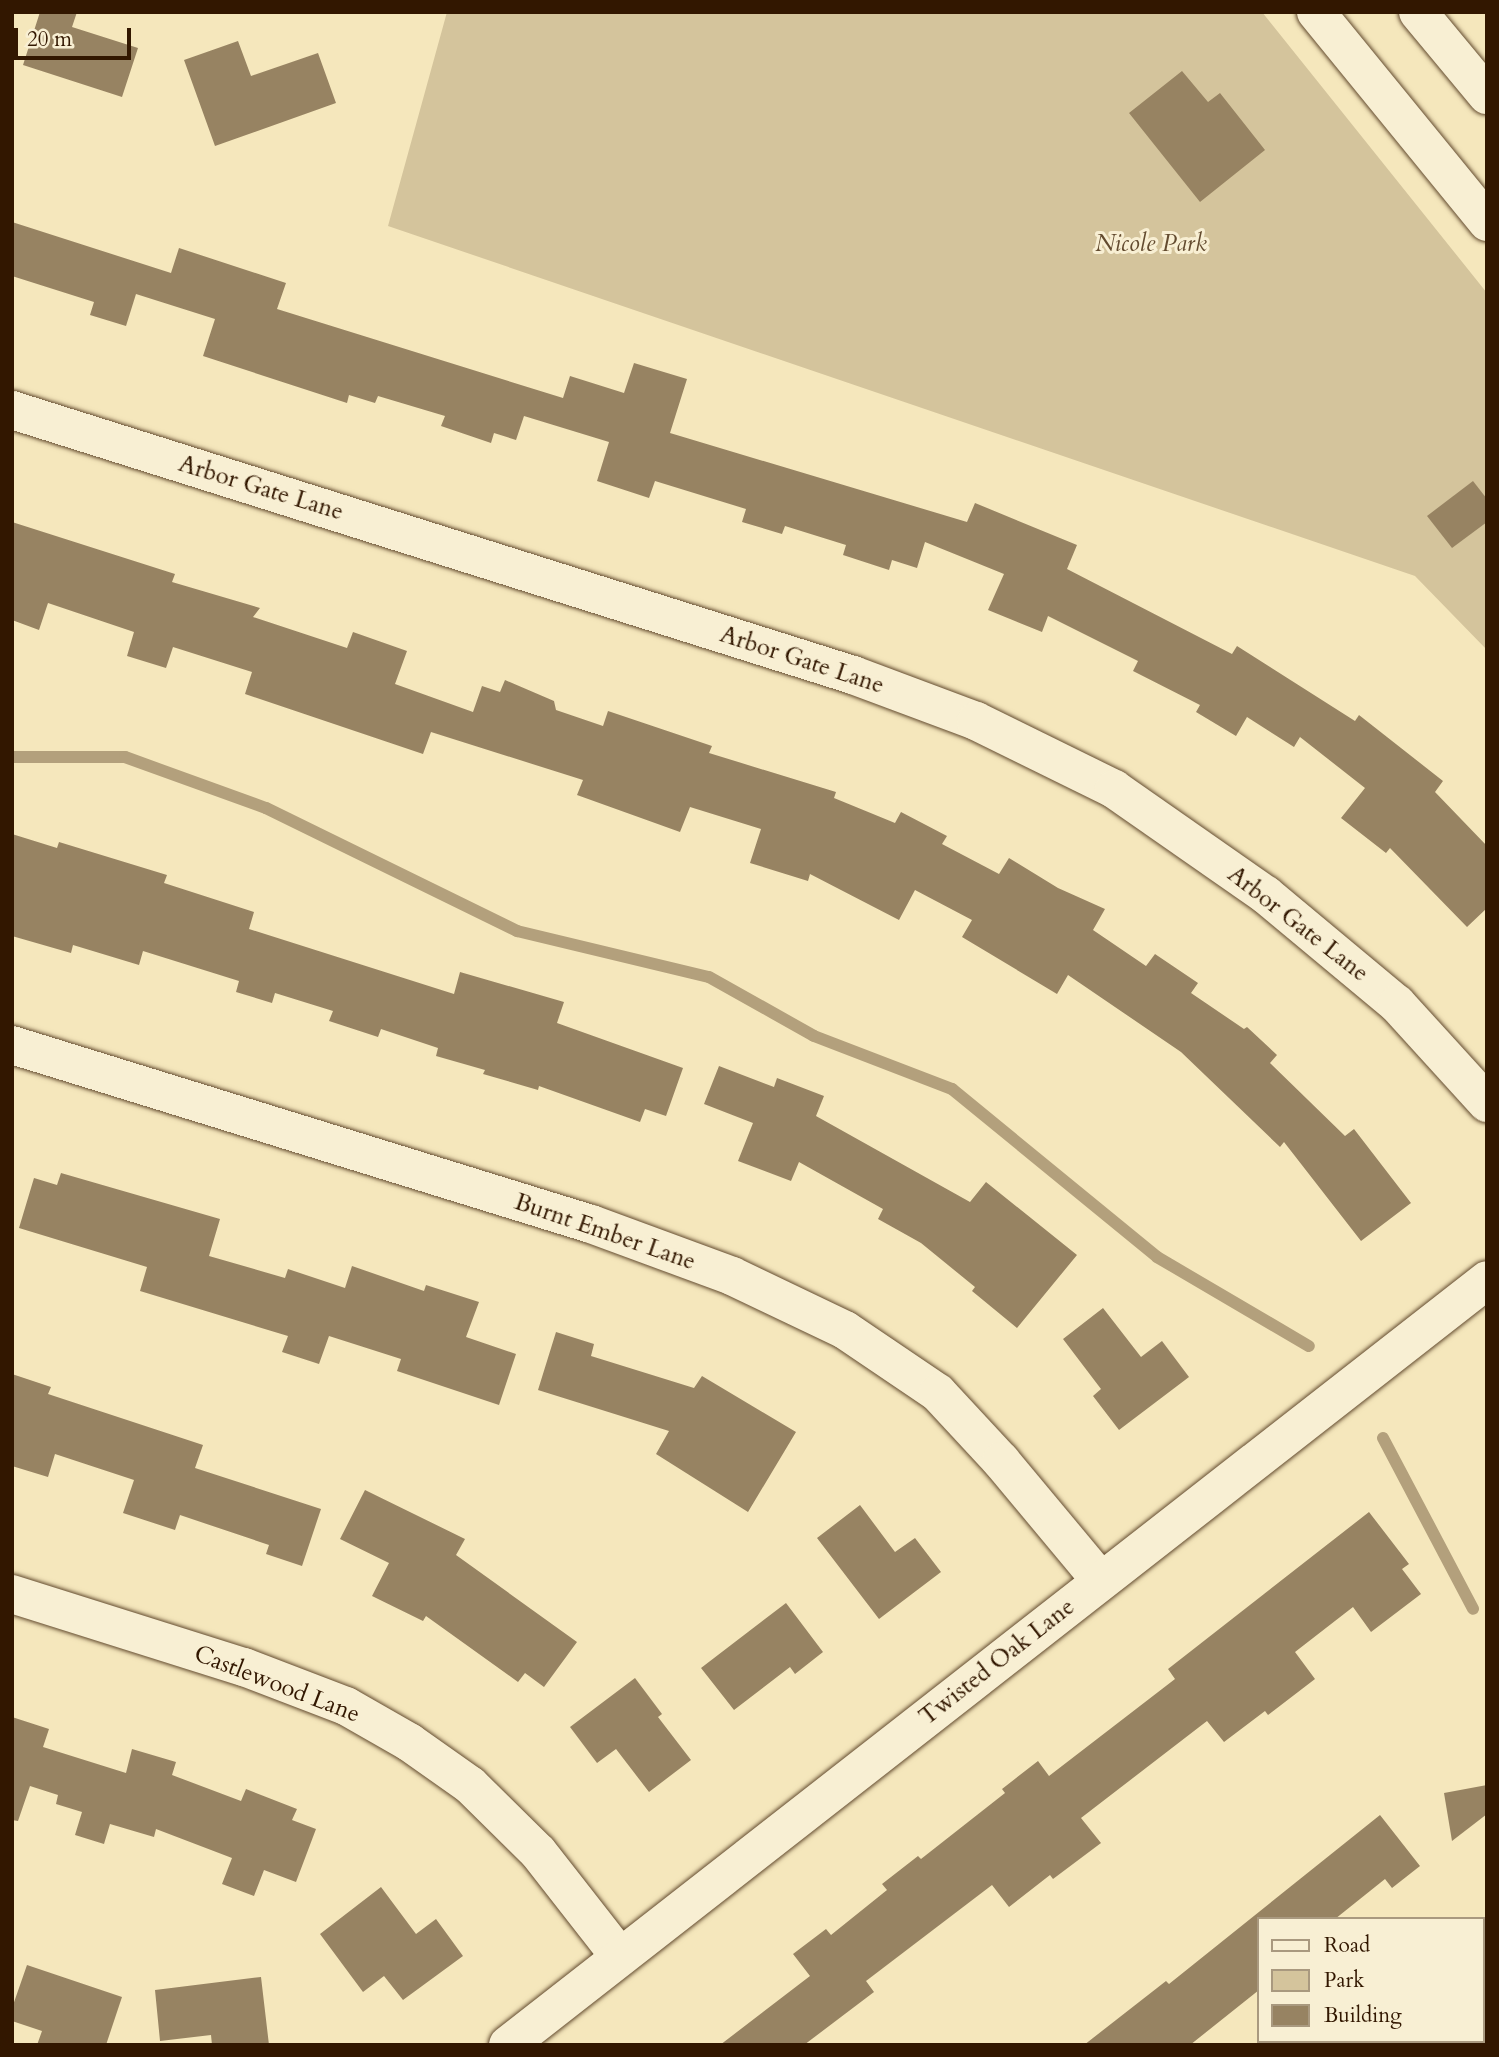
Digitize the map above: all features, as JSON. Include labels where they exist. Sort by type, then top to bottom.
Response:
[{"type":"street","points":[[1316,12],[1487,222]]},
{"type":"street","points":[[1418,12],[1487,95]]},
{"type":"street","name":"Arbor Gate Lane","points":[[12,410],[853,675],[976,721],[1114,789],[1266,895],[1397,1004],[1487,1103]]},
{"type":"street","name":"Burnt Ember Lane","points":[[12,1045],[592,1224],[732,1276],[833,1324],[938,1393],[1001,1461],[1101,1581]]},
{"type":"street","name":"Twisted Oak Lane","points":[[508,2045],[1487,1280]]},
{"type":"street","name":"Castlewood Lane","points":[[12,1594],[244,1667],[346,1706],[409,1742],[470,1785],[538,1852],[620,1957]]},
{"type":"green space","name":"Nicole Park","points":[[447,12],[1262,12],[1487,293],[1487,650],[1415,576],[388,226]]},
{"type":"building","points":[[40,12],[77,12],[72,27],[138,48],[122,97],[23,65]]},
{"type":"building","points":[[238,41],[251,76],[318,53],[336,103],[215,146],[184,60]]},
{"type":"building","points":[[1182,71],[1208,102],[1220,93],[1265,150],[1200,202],[1129,113]]},
{"type":"building","points":[[12,222],[171,273],[179,248],[286,283],[277,309],[563,398],[570,376],[624,393],[634,363],[687,379],[670,433],[967,522],[975,503],[1077,545],[1067,569],[1232,654],[1237,646],[1355,721],[1359,715],[1443,781],[1435,792],[1487,846],[1487,908],[1467,927],[1390,848],[1386,853],[1341,818],[1365,788],[1300,737],[1294,747],[1247,717],[1236,736],[1196,712],[1200,705],[1133,671],[1138,661],[1048,616],[1042,632],[988,610],[1004,574],[925,542],[917,568],[892,560],[889,570],[843,555],[846,545],[785,526],[782,534],[742,522],[746,509],[655,481],[649,498],[597,481],[609,442],[524,416],[516,440],[494,433],[491,443],[441,426],[445,416],[378,396],[375,403],[349,395],[347,403],[203,356],[215,319],[136,294],[126,326],[90,315],[94,302],[12,276]]},
{"type":"building","points":[[1473,481],[1487,499],[1487,522],[1452,548],[1427,516]]},
{"type":"building","points":[[12,522],[175,574],[172,582],[260,608],[253,617],[347,648],[353,632],[407,651],[395,684],[473,712],[482,686],[500,692],[505,680],[554,701],[556,710],[603,726],[608,711],[712,746],[709,753],[836,792],[834,798],[895,823],[901,812],[947,836],[942,844],[999,874],[1009,858],[1058,888],[1105,909],[1093,930],[1146,966],[1155,954],[1198,983],[1191,993],[1244,1029],[1247,1027],[1277,1055],[1270,1063],[1345,1136],[1354,1129],[1411,1203],[1361,1241],[1284,1142],[1280,1147],[1181,1052],[1068,975],[1057,994],[962,937],[972,920],[915,890],[899,920],[810,874],[808,881],[750,863],[761,829],[690,807],[680,832],[577,795],[583,780],[431,732],[423,754],[245,694],[252,672],[173,647],[166,668],[127,656],[134,632],[48,603],[39,630],[12,620]]},
{"type":"building","points":[[12,834],[57,848],[59,842],[167,875],[164,883],[254,912],[249,929],[454,994],[460,972],[564,1002],[557,1023],[683,1068],[666,1116],[645,1109],[640,1122],[539,1086],[538,1090],[483,1074],[485,1070],[436,1056],[438,1048],[381,1029],[378,1037],[329,1021],[333,1011],[275,993],[272,1003],[236,992],[239,981],[143,951],[139,965],[73,945],[71,953],[12,936]]},
{"type":"building","points":[[719,1066],[774,1087],[777,1078],[824,1096],[816,1116],[970,1202],[986,1182],[1077,1255],[1017,1328],[972,1291],[975,1287],[921,1243],[878,1219],[883,1209],[799,1162],[791,1181],[738,1161],[753,1123],[704,1104]]},
{"type":"building","points":[[61,1173],[220,1219],[209,1256],[285,1278],[288,1269],[345,1288],[352,1266],[424,1291],[426,1285],[479,1302],[466,1337],[516,1354],[499,1405],[397,1371],[401,1359],[329,1336],[319,1364],[282,1352],[288,1336],[140,1291],[147,1267],[19,1228],[34,1178],[57,1185]]},
{"type":"building","points":[[1103,1308],[1141,1357],[1162,1341],[1189,1377],[1119,1430],[1093,1396],[1101,1389],[1063,1339]]},
{"type":"building","points":[[556,1332],[594,1344],[591,1356],[694,1388],[702,1376],[796,1432],[748,1512],[656,1454],[669,1431],[538,1390]]},
{"type":"building","points":[[12,1374],[51,1387],[48,1394],[203,1445],[195,1468],[321,1509],[302,1566],[266,1554],[269,1545],[180,1515],[175,1530],[123,1513],[134,1480],[55,1454],[48,1477],[12,1466]]},
{"type":"building","points":[[365,1490],[465,1539],[456,1555],[577,1642],[544,1687],[525,1673],[518,1682],[426,1616],[423,1621],[372,1596],[389,1563],[340,1539]]},
{"type":"building","points":[[860,1505],[895,1552],[915,1538],[941,1572],[879,1619],[817,1538]]},
{"type":"building","points":[[1369,1512],[1409,1564],[1402,1569],[1421,1594],[1371,1632],[1353,1607],[1295,1652],[1315,1679],[1268,1715],[1265,1711],[1224,1742],[1207,1721],[1081,1818],[1101,1843],[1053,1879],[1050,1875],[1009,1907],[992,1885],[866,1981],[874,1992],[804,2045],[720,2045],[810,1976],[793,1954],[826,1929],[831,1935],[887,1890],[882,1884],[918,1856],[921,1859],[1005,1793],[1002,1789],[1038,1761],[1049,1776],[1175,1679],[1168,1669]]},
{"type":"building","points":[[786,1603],[823,1652],[795,1674],[790,1667],[734,1710],[701,1668]]},
{"type":"building","points":[[635,1678],[662,1714],[658,1717],[691,1760],[649,1792],[616,1749],[597,1763],[570,1727]]},
{"type":"building","points":[[12,1717],[49,1729],[43,1747],[126,1773],[132,1749],[176,1762],[172,1775],[241,1801],[246,1789],[297,1809],[292,1820],[316,1829],[296,1882],[264,1870],[254,1896],[222,1884],[232,1858],[156,1829],[154,1837],[110,1824],[104,1844],[75,1835],[82,1812],[56,1804],[58,1795],[30,1786],[18,1821],[12,1820]]},
{"type":"building","points":[[1487,1785],[1487,1814],[1452,1841],[1444,1793]]},
{"type":"building","points":[[1380,1815],[1420,1866],[1392,1888],[1385,1879],[1338,1917],[1258,1917],[1258,1991],[1190,2045],[1084,2045],[1166,1981],[1169,1984]]},
{"type":"building","points":[[381,1887],[416,1934],[436,1919],[463,1956],[403,2000],[384,1976],[363,1992],[320,1934]]},
{"type":"building","points":[[27,1965],[122,1997],[106,2045],[37,2045],[42,2031],[12,2021],[12,2008]]},
{"type":"building","points":[[261,1977],[269,2045],[212,2045],[211,2035],[160,2041],[155,1990]]},
{"type":"waterway","points":[[12,757],[125,757],[266,808],[517,931],[709,977],[814,1036],[952,1089],[1157,1257],[1309,1346]]},
{"type":"waterway","points":[[1383,1438],[1473,1609]]}]
